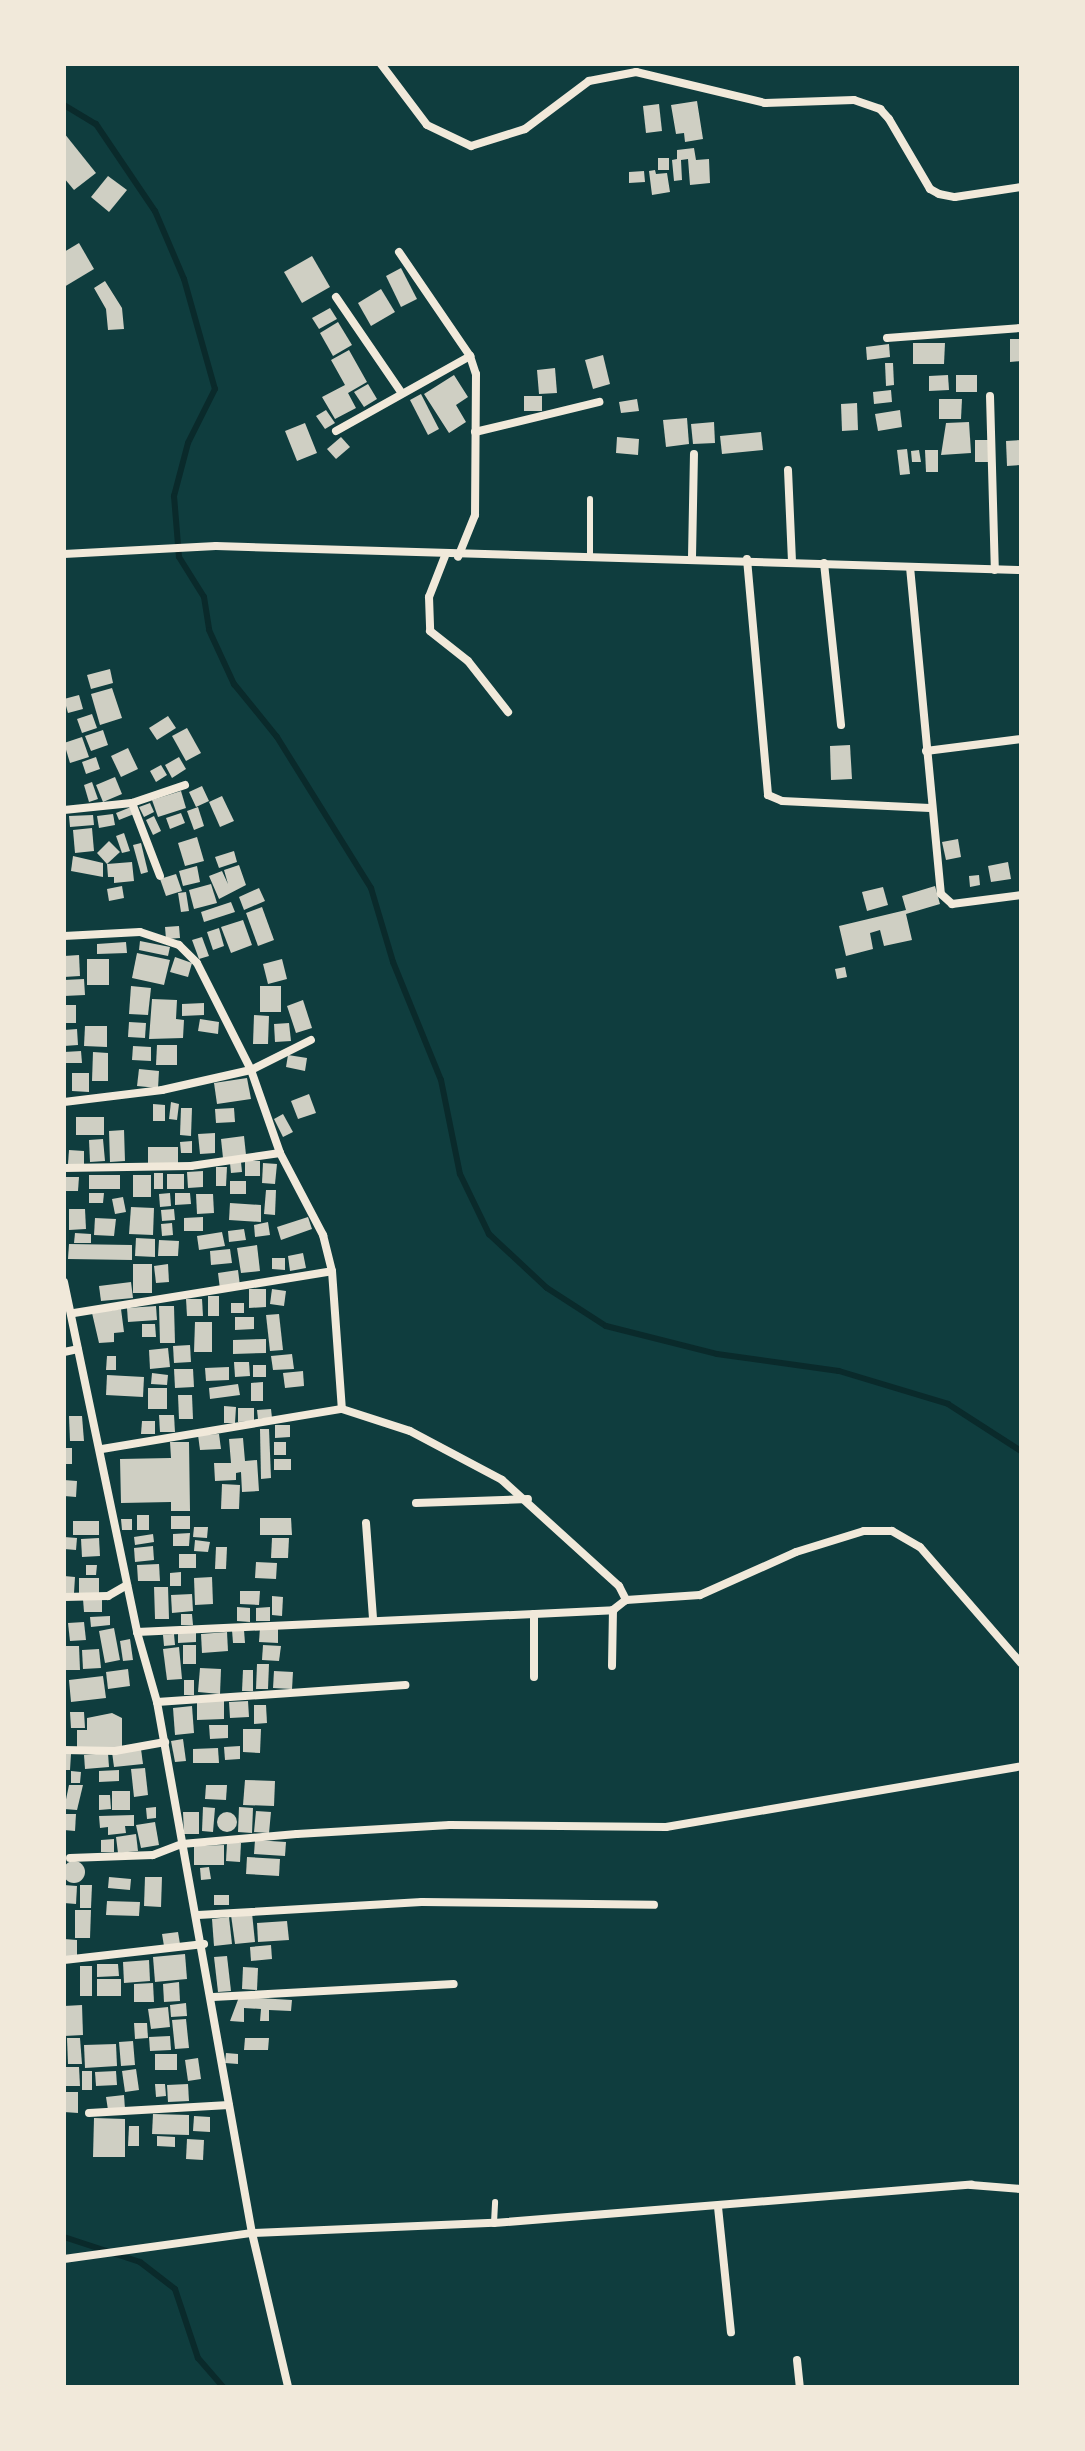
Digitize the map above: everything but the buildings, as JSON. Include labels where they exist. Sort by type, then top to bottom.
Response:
[{"type":"street","points":[[381,64],[427,125],[471,146],[525,129],[589,81],[636,72],[765,103],[854,100],[880,109],[930,189],[939,194],[955,197],[1021,187]]},
{"type":"street","points":[[399,252],[470,356],[476,374],[475,515],[458,557]]},
{"type":"street","points":[[336,297],[401,392]]},
{"type":"street","points":[[887,338],[1021,328]]},
{"type":"street","points":[[336,431],[470,356]]},
{"type":"street","points":[[990,396],[995,570]]},
{"type":"street","points":[[475,432],[599,402]]},
{"type":"street","points":[[692,557],[694,454]]},
{"type":"street","points":[[788,470],[792,561]]},
{"type":"street","points":[[64,554],[216,546],[458,557],[692,557],[1021,570]]},
{"type":"street","points":[[445,556],[429,597],[430,631],[468,661],[508,712]]},
{"type":"street","points":[[747,559],[768,795],[782,801],[930,808]]},
{"type":"street","points":[[824,563],[841,725]]},
{"type":"street","points":[[910,567],[930,808],[947,903],[1021,895]]},
{"type":"street","points":[[926,751],[1021,739]]},
{"type":"street","points":[[64,810],[132,803],[185,785]]},
{"type":"street","points":[[132,803],[160,876]]},
{"type":"street","points":[[64,936],[118,930],[179,945],[197,963],[251,1070],[280,1153],[323,1235],[332,1271],[342,1409]]},
{"type":"street","points":[[64,1102],[162,1090],[251,1070],[311,1040]]},
{"type":"street","points":[[64,1168],[191,1166],[280,1153]]},
{"type":"street","points":[[74,1313],[332,1271]]},
{"type":"street","points":[[64,1282],[74,1313],[78,1349],[102,1449],[137,1632],[157,1702],[182,1844],[204,1944],[252,2233],[288,2387]]},
{"type":"street","points":[[64,1352],[78,1349]]},
{"type":"street","points":[[102,1449],[342,1409],[410,1431],[468,1458],[528,1499],[619,1586],[626,1600]]},
{"type":"street","points":[[416,1503],[528,1499]]},
{"type":"street","points":[[366,1523],[373,1619]]},
{"type":"street","points":[[137,1632],[613,1610],[626,1600],[700,1595],[796,1552],[864,1531],[892,1531],[920,1547],[1021,1663]]},
{"type":"street","points":[[64,1597],[108,1596],[127,1585]]},
{"type":"street","points":[[612,1666],[613,1610]]},
{"type":"street","points":[[534,1614],[534,1677]]},
{"type":"street","points":[[157,1702],[405,1685]]},
{"type":"street","points":[[64,1750],[115,1751],[165,1742]]},
{"type":"street","points":[[70,1858],[153,1855],[182,1844],[450,1825],[666,1827],[1021,1766]]},
{"type":"street","points":[[198,1915],[422,1902],[654,1905]]},
{"type":"street","points":[[64,1960],[204,1944]]},
{"type":"street","points":[[213,1997],[454,1984]]},
{"type":"street","points":[[89,2113],[229,2105]]},
{"type":"street","points":[[64,2259],[252,2233],[494,2223],[971,2185],[1021,2189]]},
{"type":"street","points":[[718,2207],[731,2332]]},
{"type":"street","points":[[797,2360],[800,2387]]},
{"type":"lane","points":[[590,499],[590,557]]},
{"type":"lane","points":[[494,2223],[495,2202]]},
{"type":"waterway","points":[[64,105],[96,124],[155,211],[184,279],[215,389],[188,443],[174,496],[179,557],[204,597],[209,630],[234,684],[277,737],[371,888],[393,962],[441,1080],[460,1174],[489,1234],[547,1288],[606,1326],[717,1354],[839,1371],[948,1404],[1021,1451]]},
{"type":"waterway","points":[[64,2237],[140,2262],[175,2289],[198,2358],[223,2387]]}]
